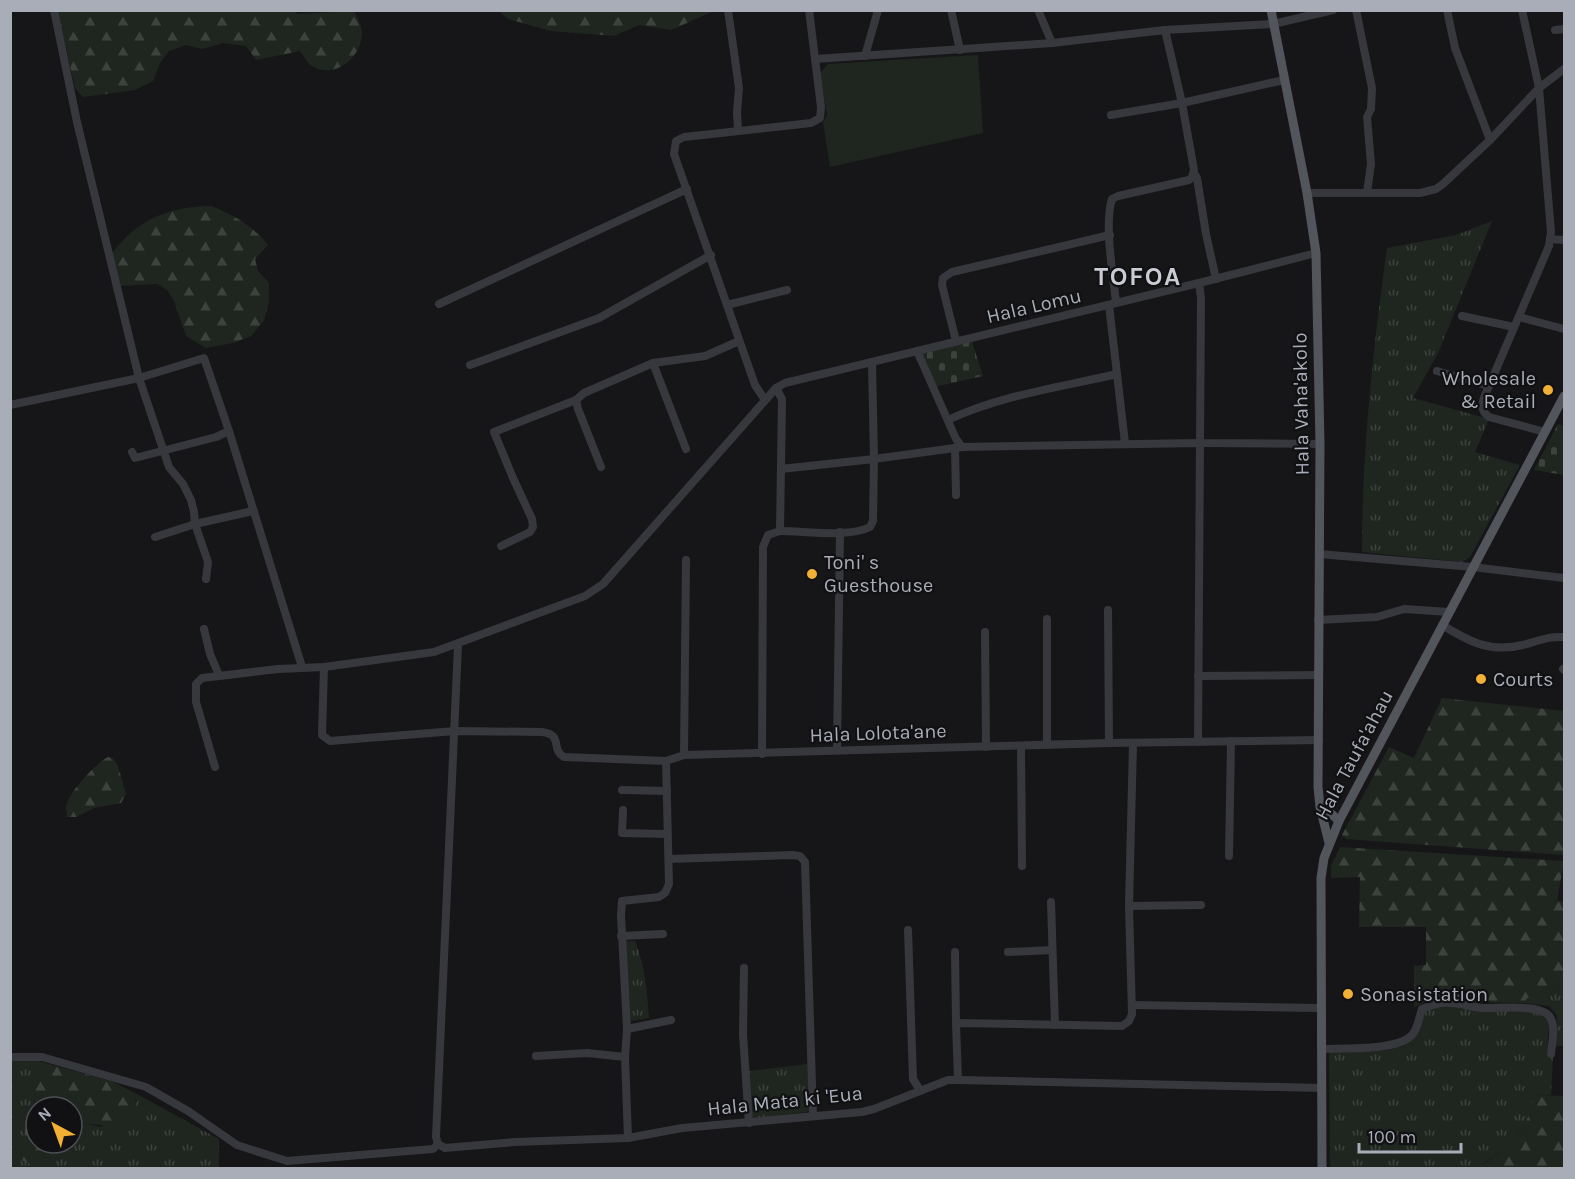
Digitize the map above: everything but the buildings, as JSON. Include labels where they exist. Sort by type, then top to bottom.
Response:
[{"type":"main road","name":"Hala Vaha'akolo","points":[[1270,10],[1307,194],[1316,253],[1320,444],[1318,787],[1329,843]]},
{"type":"main road","name":"Hala Taufa'ahau","points":[[1322,1168],[1320,1008],[1321,878],[1324,858],[1339,821],[1564,396]]},
{"type":"main road","points":[[1320,802],[1339,821]]},
{"type":"street","points":[[54,10],[77,122],[139,378],[169,467],[183,484],[191,500],[195,524],[208,562],[206,579]]},
{"type":"street","points":[[728,10],[739,88],[738,131]]},
{"type":"street","points":[[765,400],[754,385],[675,154],[676,141],[684,137],[811,123],[820,118],[821,107],[809,10]]},
{"type":"street","points":[[865,56],[878,10]]},
{"type":"street","points":[[951,10],[960,50]]},
{"type":"street","points":[[1038,10],[1052,43]]},
{"type":"street","points":[[815,59],[1052,43],[1165,30],[1273,24],[1333,10]]},
{"type":"street","points":[[1356,10],[1372,88],[1371,109],[1367,117],[1371,164],[1367,192]]},
{"type":"street","points":[[1447,10],[1459,58],[1490,140]]},
{"type":"street","points":[[1522,10],[1539,88],[1551,232],[1549,246],[1482,404],[1483,411],[1489,417],[1545,432]]},
{"type":"street","points":[[1555,30],[1564,29]]},
{"type":"street","points":[[1165,30],[1182,103],[1216,279]]},
{"type":"street","points":[[1307,194],[1420,193],[1436,189],[1490,140],[1539,88],[1564,69]]},
{"type":"street","points":[[1111,115],[1182,103],[1284,80]]},
{"type":"street","points":[[1125,443],[1112,304],[1109,207],[1112,199],[1118,195],[1189,180],[1194,173]]},
{"type":"street","points":[[439,304],[687,189]]},
{"type":"street","points":[[956,341],[942,285],[943,278],[952,272],[1110,235]]},
{"type":"street","points":[[1550,239],[1564,240]]},
{"type":"street","name":"Hala Lomu","points":[[219,675],[324,667],[434,652],[585,596],[603,584],[765,400],[785,382],[1316,253]]},
{"type":"street","points":[[470,365],[598,318],[711,255]]},
{"type":"street","points":[[1198,742],[1201,298],[1199,283]]},
{"type":"street","points":[[727,305],[787,290]]},
{"type":"street","points":[[1462,316],[1514,327]]},
{"type":"street","points":[[1519,317],[1564,328]]},
{"type":"street","points":[[501,546],[530,532],[533,527],[532,519],[494,432],[576,400],[584,393],[654,363],[705,356],[739,341]]},
{"type":"street","points":[[917,351],[959,448],[956,495]]},
{"type":"street","points":[[10,405],[139,378],[204,358],[302,667]]},
{"type":"street","points":[[762,754],[763,547],[768,536],[780,531],[840,532],[864,530],[870,527],[873,521],[874,459],[872,362]]},
{"type":"street","points":[[654,363],[686,449]]},
{"type":"street","points":[[1437,371],[1489,386]]},
{"type":"street","points":[[948,420],[993,403],[1117,374]]},
{"type":"street","points":[[776,388],[782,399],[780,531]]},
{"type":"street","points":[[576,400],[602,467]]},
{"type":"street","points":[[132,452],[135,458],[229,431]]},
{"type":"street","points":[[781,469],[959,448],[1125,443],[1320,444]]},
{"type":"street","points":[[155,537],[195,524],[253,511]]},
{"type":"street","points":[[837,750],[840,532]]},
{"type":"street","points":[[1319,554],[1473,567],[1564,578]]},
{"type":"street","points":[[684,755],[686,560]]},
{"type":"street","points":[[1318,620],[1377,616],[1404,609],[1449,612]]},
{"type":"street","points":[[1108,610],[1109,743]]},
{"type":"street","points":[[1047,619],[1047,745]]},
{"type":"street","points":[[1442,625],[1474,643],[1498,649],[1524,645],[1550,637],[1564,638]]},
{"type":"street","points":[[204,628],[210,654],[219,675],[202,678],[196,684],[196,702],[215,767]]},
{"type":"street","points":[[985,632],[986,747]]},
{"type":"street","points":[[438,1144],[458,645]]},
{"type":"street","points":[[324,667],[322,735],[330,741],[455,731]]},
{"type":"street","points":[[1198,676],[1319,675]]},
{"type":"street","name":"Hala Lolota'ane","points":[[455,731],[550,733],[556,738],[559,755],[564,757],[666,761],[684,755],[837,750],[1319,740]]},
{"type":"street","points":[[1229,856],[1231,741]]},
{"type":"street","points":[[956,1023],[1122,1026],[1129,1021],[1132,1014],[1129,906],[1133,744]]},
{"type":"street","points":[[1021,746],[1022,866]]},
{"type":"street","points":[[628,1138],[625,1057],[627,1029],[621,936],[622,901],[659,897],[665,893],[669,884],[666,761]]},
{"type":"street","points":[[622,790],[667,790]]},
{"type":"street","points":[[623,810],[622,833],[667,834]]},
{"type":"street","points":[[669,859],[792,855],[800,856],[805,862],[813,1116]]},
{"type":"street","points":[[1052,902],[1055,1025]]},
{"type":"street","points":[[1129,906],[1201,905]]},
{"type":"street","points":[[908,930],[913,1079],[920,1090]]},
{"type":"street","points":[[621,936],[663,934]]},
{"type":"street","points":[[1008,952],[1052,950]]},
{"type":"street","points":[[955,952],[958,1080]]},
{"type":"street","points":[[744,968],[743,1035],[749,1123]]},
{"type":"street","points":[[1321,1049],[1388,1046],[1411,1037],[1422,1009],[1433,1004],[1449,1003],[1480,1008],[1542,1010],[1549,1016],[1552,1026],[1551,1054]]},
{"type":"street","points":[[1132,1005],[1320,1008]]},
{"type":"street","points":[[627,1029],[670,1020]]},
{"type":"street","points":[[536,1056],[587,1053],[625,1057]]},
{"type":"street","points":[[10,1057],[42,1057],[146,1087],[188,1111],[237,1144],[286,1165]]},
{"type":"street","name":"Hala Mata ki 'Eua","points":[[286,1165],[433,1149],[438,1144],[445,1148],[515,1142],[628,1138],[682,1128],[874,1109],[948,1080],[1322,1088]]},
{"type":"green space","points":[[58,11],[294,11],[298,14],[354,11],[362,33],[361,42],[352,58],[338,68],[321,70],[310,65],[300,51],[256,60],[246,46],[223,43],[202,49],[186,45],[169,51],[160,63],[153,81],[135,90],[83,97],[75,88]]},
{"type":"green space","points":[[499,11],[714,11],[671,30],[639,25],[614,36],[551,31],[508,19]]},
{"type":"green space","points":[[978,55],[983,133],[830,167],[823,122],[827,115],[820,73],[828,64]]},
{"type":"green space","points":[[211,206],[242,222],[268,245],[255,259],[258,271],[269,283],[269,302],[264,321],[251,336],[233,343],[206,348],[186,336],[174,301],[167,290],[157,284],[119,286],[111,255],[132,232],[155,217],[181,209]]},
{"type":"green space","points":[[1492,221],[1438,353],[1413,398],[1489,419],[1475,452],[1520,465],[1470,557],[1462,562],[1362,552],[1369,400],[1387,248],[1456,235]]},
{"type":"green space","points":[[971,339],[983,376],[934,387],[920,354]]},
{"type":"green space","points":[[1558,424],[1564,426],[1564,475],[1534,470]]},
{"type":"green space","points":[[1442,698],[1564,711],[1564,855],[1346,839],[1342,835],[1389,747],[1414,758]]},
{"type":"green space","points":[[108,757],[113,758],[118,766],[126,794],[121,803],[94,808],[76,817],[67,817],[66,807],[72,794],[90,772]]},
{"type":"green space","points":[[1340,847],[1564,861],[1557,900],[1564,902],[1564,981],[1553,991],[1536,993],[1523,1003],[1475,1002],[1453,996],[1432,999],[1414,1007],[1414,966],[1426,965],[1426,927],[1359,927],[1360,877],[1331,878],[1331,866]]},
{"type":"green space","points":[[625,941],[635,941],[638,950],[645,979],[649,1018],[631,1021],[629,1018]]},
{"type":"green space","points":[[1564,981],[1564,1046],[1555,1046],[1557,1016],[1549,1006],[1523,1003],[1536,993],[1553,991]]},
{"type":"green space","points":[[1449,1005],[1532,1010],[1547,1017],[1549,1025],[1547,1056],[1553,1056],[1551,1095],[1535,1095],[1530,1117],[1510,1146],[1476,1168],[1330,1168],[1329,1052],[1382,1051],[1402,1046],[1416,1036],[1425,1012]]},
{"type":"green space","points":[[31,1059],[31,1081],[36,1092],[35,1095],[24,1095],[24,1149],[20,1156],[84,1155],[84,1123],[101,1127],[137,1102],[133,1092],[219,1139],[219,1168],[11,1168],[11,1060]]},
{"type":"green space","points":[[31,1059],[111,1081],[133,1092],[136,1104],[135,1113],[130,1120],[113,1125],[84,1123],[84,1095],[36,1095],[31,1081]]},
{"type":"green space","points":[[808,1064],[810,1108],[807,1112],[755,1118],[752,1116],[749,1071]]},
{"type":"green space","points":[[1535,1095],[1564,1096],[1564,1168],[1476,1168],[1498,1154],[1515,1139],[1527,1120]]},
{"type":"green space","points":[[24,1149],[24,1155],[43,1155],[36,1166],[23,1161],[20,1156]]},
{"type":"place","name":"Wholesale & Retail","points":[[1548,390]]},
{"type":"place","name":"Toni' s Guesthouse","points":[[812,574]]},
{"type":"place","name":"Courts","points":[[1481,679]]},
{"type":"place","name":"Sonasistation","points":[[1348,994]]},
{"type":"district","name":"TOFOA","points":[[1138,276]]}]
